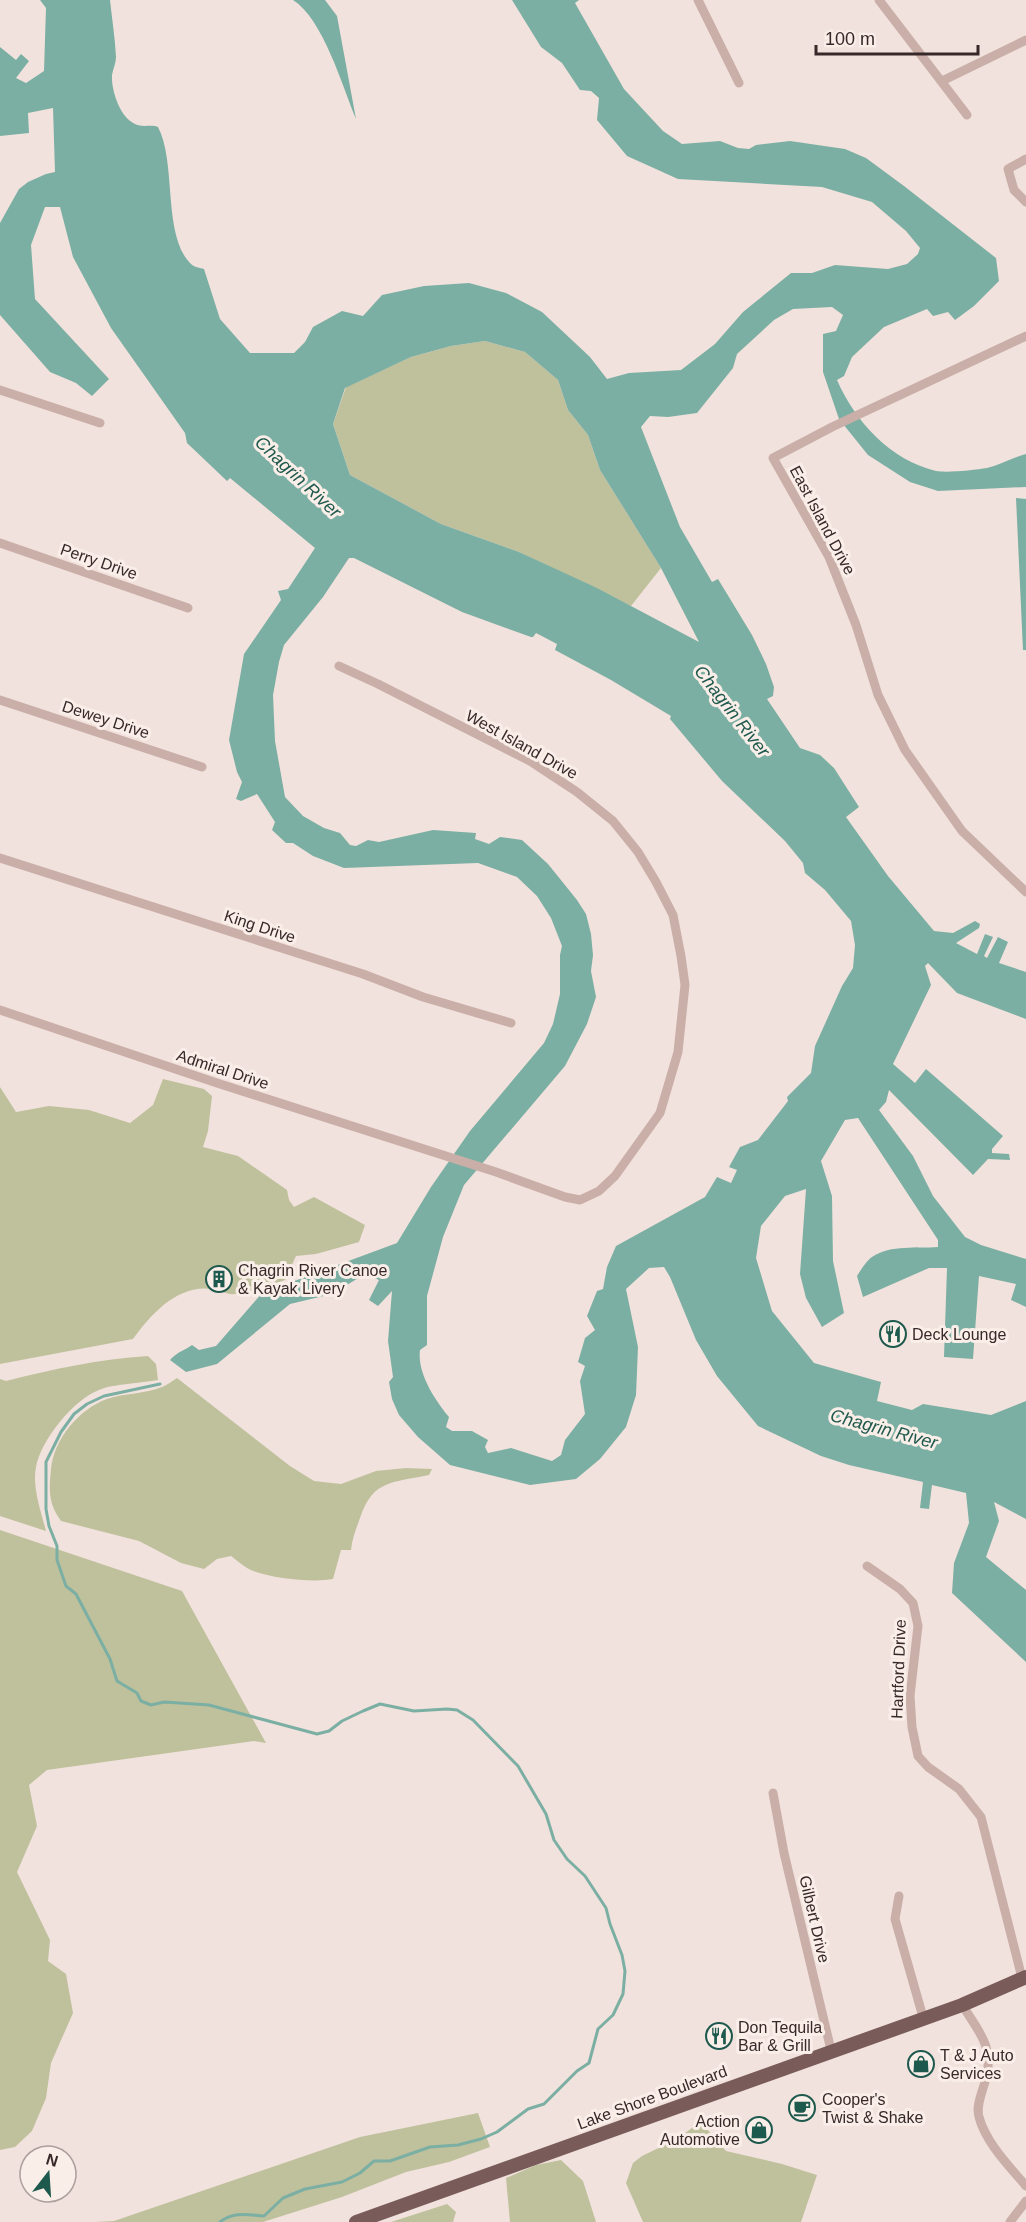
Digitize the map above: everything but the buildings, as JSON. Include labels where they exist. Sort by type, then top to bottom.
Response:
[{"type":"main road","name":"Lake Shore Boulevard","points":[[356,2222],[962,2005],[1024,1978]]},
{"type":"street","points":[[698,0],[740,83]]},
{"type":"street","points":[[879,0],[967,115]]},
{"type":"street","points":[[942,81],[1026,40]]},
{"type":"street","points":[[1026,159],[1008,169],[1014,190],[1026,202]]},
{"type":"street","name":"East Island Drive","points":[[1026,336],[832,427],[773,458],[829,556],[856,625],[878,695],[905,750],[962,831],[1026,892]]},
{"type":"street","points":[[0,390],[100,423]]},
{"type":"street","name":"Perry Drive","points":[[0,543],[188,608]]},
{"type":"street","name":"West Island Drive","points":[[339,666],[530,761],[577,792],[613,821],[632,844],[673,915],[684,986],[683,1019],[678,1052],[660,1113],[615,1176],[599,1191],[580,1200],[436,1154]]},
{"type":"street","name":"Dewey Drive","points":[[0,700],[202,767]]},
{"type":"street","name":"King Drive","points":[[0,858],[511,1023]]},
{"type":"street","name":"Admiral Drive","points":[[0,1010],[436,1154]]},
{"type":"street","name":"Hartford Drive","points":[[867,1566],[900,1589],[913,1604],[918,1626],[910,1696],[912,1727],[918,1756],[928,1767],[959,1789],[981,1817],[1024,1978]]},
{"type":"street","name":"Gilbert Drive","points":[[773,1793],[784,1853],[831,2050]]},
{"type":"street","points":[[899,1896],[895,1919],[923,2018]]},
{"type":"street","points":[[962,2005],[988,2050],[990,2063],[979,2100],[978,2115],[986,2134],[1026,2186]]},
{"type":"street","points":[[1010,2222],[1026,2201]]},
{"type":"green space","points":[[485,341],[525,352],[558,380],[568,410],[588,435],[600,470],[661,568],[631,606],[519,552],[441,524],[350,475],[333,424],[346,387],[411,357],[451,346]]},
{"type":"green space","points":[[163,1079],[204,1089],[212,1096],[208,1131],[203,1147],[238,1156],[287,1190],[289,1200],[294,1207],[314,1197],[365,1225],[359,1242],[316,1254],[296,1256],[285,1280],[260,1289],[232,1294],[212,1289],[188,1291],[166,1303],[133,1339],[0,1364],[0,1087],[16,1112],[49,1106],[89,1110],[130,1123],[153,1105]]},
{"type":"green space","points":[[148,1356],[156,1364],[158,1380],[111,1386],[89,1395],[60,1422],[44,1445],[36,1467],[35,1483],[46,1531],[0,1516],[0,1379],[6,1381],[77,1365]]},
{"type":"green space","points":[[177,1378],[290,1466],[314,1481],[341,1484],[376,1471],[406,1468],[432,1469],[429,1475],[386,1485],[371,1496],[360,1518],[351,1550],[341,1550],[333,1579],[301,1580],[276,1577],[255,1572],[231,1556],[217,1559],[204,1569],[181,1563],[139,1541],[61,1521],[50,1496],[51,1469],[57,1447],[70,1427],[87,1410],[107,1399],[155,1389]]},
{"type":"green space","points":[[0,1530],[182,1591],[266,1743],[254,1741],[47,1770],[29,1785],[37,1826],[17,1872],[50,1940],[48,1961],[66,1974],[73,2013],[51,2063],[46,2098],[32,2131],[15,2147],[0,2150]]},
{"type":"green space","points":[[478,2113],[490,2147],[449,2162],[406,2172],[342,2197],[263,2222],[95,2222],[114,2221],[360,2137]]},
{"type":"green space","points":[[698,2119],[726,2151],[817,2175],[801,2222],[643,2222],[626,2183],[633,2163],[642,2156],[677,2139],[692,2128]]},
{"type":"green space","points":[[561,2160],[583,2181],[596,2222],[510,2222],[506,2178],[536,2165]]},
{"type":"green space","points":[[447,2204],[456,2212],[453,2222],[391,2222]]},
{"type":"water","name":"Chagrin River","points":[[40,0],[110,0],[116,57],[112,75],[115,96],[121,110],[130,121],[141,126],[158,127],[164,142],[173,218],[182,252],[192,265],[204,269],[220,319],[250,353],[294,353],[305,342],[313,327],[342,311],[363,316],[382,295],[424,286],[469,283],[506,293],[542,312],[590,357],[607,379],[629,373],[681,370],[715,344],[743,312],[791,273],[812,273],[835,265],[888,269],[907,264],[918,254],[920,248],[906,231],[872,202],[822,187],[678,179],[627,156],[597,120],[599,98],[591,91],[580,90],[562,63],[541,47],[512,0],[579,0],[575,3],[624,89],[663,131],[682,144],[720,141],[738,148],[749,149],[756,145],[790,141],[845,149],[866,158],[996,258],[999,281],[974,306],[955,320],[948,312],[933,316],[927,309],[884,327],[852,357],[844,376],[837,380],[864,424],[876,437],[904,458],[936,471],[954,471],[987,468],[1026,454],[1026,487],[938,491],[910,482],[868,455],[839,419],[823,372],[823,334],[836,331],[843,315],[832,307],[793,309],[774,320],[737,354],[733,368],[697,413],[668,417],[650,416],[641,427],[680,527],[712,582],[718,579],[752,635],[766,664],[774,687],[773,696],[767,699],[800,748],[820,755],[834,768],[859,807],[846,817],[888,876],[934,931],[953,933],[975,921],[980,924],[979,928],[956,943],[977,954],[985,934],[993,937],[984,956],[987,958],[998,937],[1008,942],[999,963],[1026,972],[1026,1019],[957,993],[928,963],[925,966],[931,985],[893,1064],[915,1083],[926,1069],[1003,1136],[992,1149],[992,1153],[1009,1154],[1010,1160],[988,1159],[973,1175],[889,1090],[886,1102],[879,1110],[913,1156],[933,1196],[965,1237],[981,1245],[1026,1259],[1026,1307],[1011,1300],[1016,1284],[979,1276],[973,1359],[944,1357],[947,1268],[929,1268],[863,1297],[857,1276],[872,1257],[887,1250],[938,1247],[938,1240],[858,1118],[845,1120],[821,1161],[832,1196],[833,1261],[844,1313],[822,1327],[806,1298],[800,1274],[806,1189],[785,1196],[761,1226],[756,1258],[772,1311],[814,1363],[881,1382],[877,1401],[912,1410],[923,1404],[991,1415],[1026,1401],[1026,1519],[994,1502],[999,1521],[986,1557],[1026,1590],[1026,1662],[952,1593],[954,1563],[969,1523],[966,1493],[932,1485],[929,1509],[920,1508],[923,1482],[849,1465],[821,1456],[758,1426],[717,1376],[696,1340],[664,1267],[649,1268],[626,1289],[638,1347],[636,1395],[626,1427],[600,1459],[576,1479],[530,1485],[450,1465],[418,1437],[399,1415],[392,1399],[389,1382],[393,1377],[388,1341],[392,1291],[378,1306],[369,1300],[379,1280],[365,1274],[332,1294],[290,1304],[217,1364],[186,1372],[170,1360],[192,1345],[199,1350],[216,1346],[262,1293],[397,1243],[431,1187],[470,1131],[544,1043],[553,1024],[560,994],[562,946],[551,918],[537,896],[517,877],[478,863],[344,868],[313,856],[293,843],[286,843],[272,830],[275,822],[257,794],[241,801],[236,799],[242,782],[237,772],[229,740],[244,654],[281,600],[278,591],[288,589],[315,548],[230,478],[227,481],[187,443],[185,433],[111,328],[73,257],[60,207],[45,207],[31,245],[35,299],[109,379],[92,396],[76,383],[50,372],[0,315],[0,223],[19,189],[28,182],[55,172],[53,108],[28,113],[29,133],[0,136],[0,47],[16,60],[21,54],[29,61],[16,78],[26,83],[44,71],[46,8]],"holes":[[[485,341],[525,352],[558,380],[568,410],[588,435],[600,470],[661,568],[699,642],[597,588],[519,552],[441,524],[350,475],[333,424],[345,388],[411,357],[451,346]],[[349,558],[354,558],[462,612],[531,637],[536,633],[557,644],[555,650],[671,716],[670,719],[722,781],[785,841],[803,863],[805,873],[825,890],[851,921],[855,945],[853,968],[842,986],[815,1046],[811,1073],[787,1097],[788,1101],[758,1140],[740,1147],[729,1167],[737,1170],[731,1183],[717,1177],[705,1197],[616,1246],[607,1267],[603,1289],[597,1291],[587,1316],[595,1330],[585,1338],[578,1362],[585,1366],[580,1381],[585,1414],[565,1440],[561,1455],[552,1461],[511,1448],[488,1453],[485,1447],[488,1440],[472,1431],[452,1431],[446,1427],[449,1417],[438,1403],[424,1377],[420,1350],[427,1345],[427,1296],[443,1237],[464,1185],[565,1066],[587,1024],[596,997],[591,971],[593,955],[591,934],[586,914],[577,900],[548,864],[522,840],[500,837],[489,844],[475,839],[476,833],[433,830],[379,842],[368,840],[356,846],[350,845],[340,833],[324,828],[303,816],[285,797],[275,741],[273,695],[279,662],[284,645],[323,597]]]},
{"type":"water","points":[[293,0],[325,0],[337,16],[356,119],[322,37],[304,9]]},
{"type":"water","points":[[1016,498],[1026,499],[1026,650],[1023,650]]},
{"type":"waterway","points":[[160,1384],[104,1396],[87,1404],[74,1414],[61,1432],[46,1462],[46,1509],[49,1526],[57,1546],[57,1560],[66,1586],[76,1594],[110,1659],[117,1681],[137,1693],[141,1701],[151,1705],[164,1702],[209,1705],[317,1734],[329,1731],[342,1721],[380,1704],[414,1711],[457,1710],[473,1720],[518,1766],[546,1814],[554,1840],[567,1859],[585,1876],[606,1908],[625,1971],[623,1994],[613,2015],[598,2029],[589,2063],[577,2071],[544,2104],[528,2109],[497,2132],[481,2139],[458,2145],[430,2147],[390,2161],[374,2161],[360,2173],[342,2182],[305,2189],[283,2198],[264,2216],[236,2215],[220,2222]]},
{"type":"place","name":"Chagrin River Canoe & Kayak Livery","points":[[219,1279]]},
{"type":"place","name":"Deck Lounge","points":[[893,1334]]},
{"type":"place","name":"Don Tequila Bar & Grill","points":[[719,2036]]},
{"type":"place","name":"T & J Auto Services","points":[[921,2064]]},
{"type":"place","name":"Cooper's Twist & Shake","points":[[802,2108]]},
{"type":"place","name":"Action Automotive","points":[[759,2130]]}]
